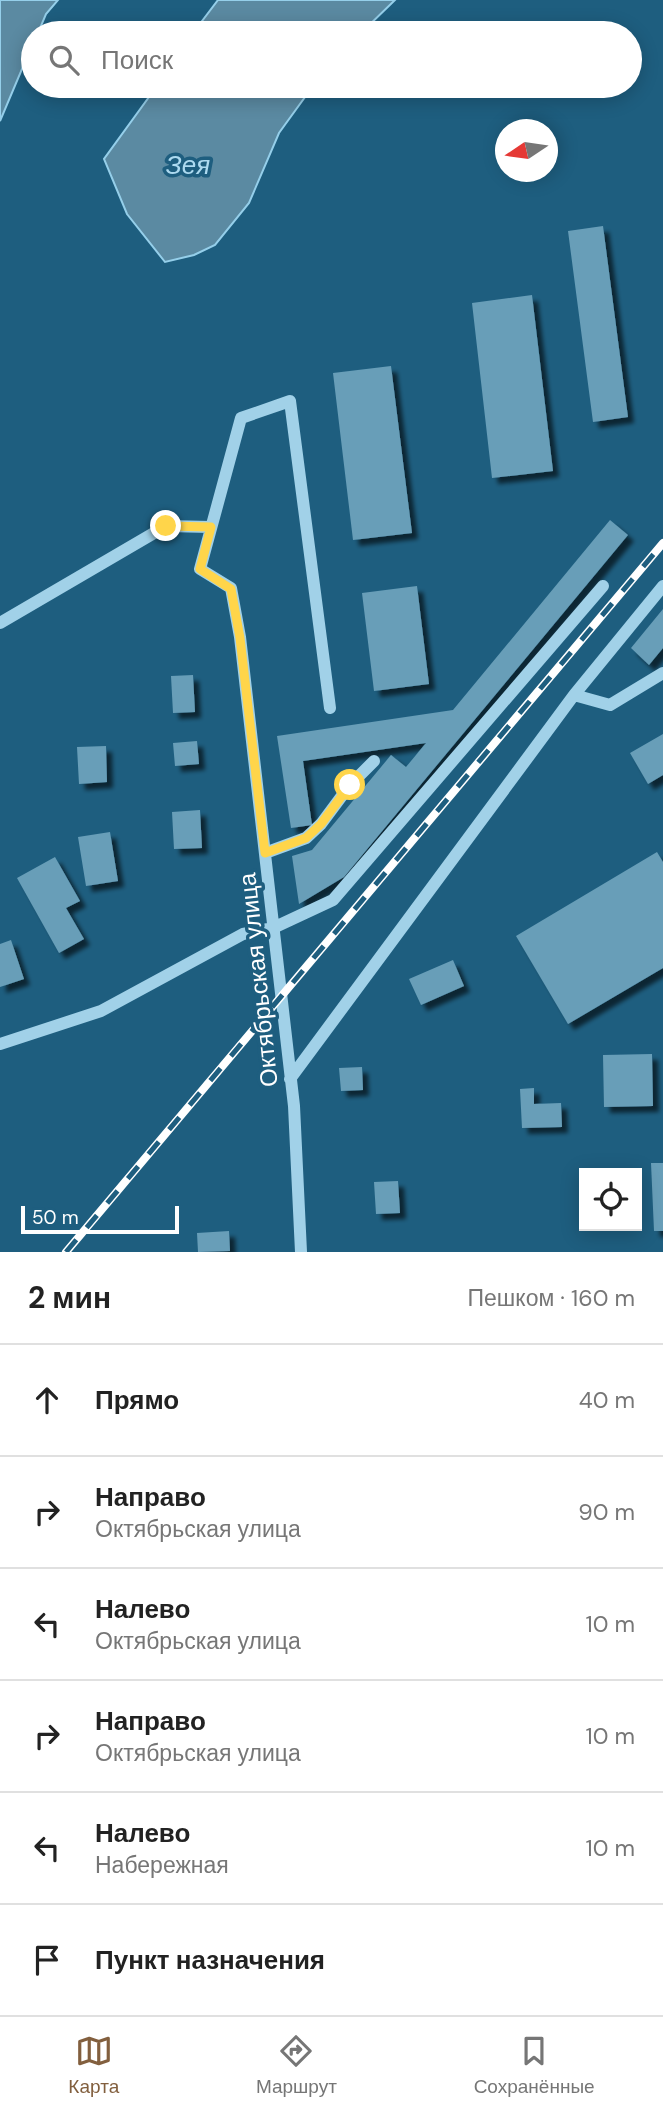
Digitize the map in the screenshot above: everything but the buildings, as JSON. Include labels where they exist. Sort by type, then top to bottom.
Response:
[{"type":"street","name":"Октябрьская улица","points":[[301,1252],[290,1079],[240,638],[231,589],[200,569],[241,418],[290,401],[330,708]]},
{"type":"street","points":[[0,624],[166,526],[211,527]]},
{"type":"street","points":[[0,1044],[101,1012],[243,934],[273,928],[333,900],[603,586]]},
{"type":"street","points":[[290,1079],[574,695],[663,586]]},
{"type":"street","points":[[574,695],[610,705],[663,673]]},
{"type":"street","points":[[265,853],[306,838],[321,824],[350,785],[374,761]]},
{"type":"water","points":[[0,0],[58,0],[43,21],[21,21],[21,71],[0,121]]},
{"type":"water","points":[[218,0],[395,0],[373,21],[202,21]]},
{"type":"water","name":"Зея","points":[[148,98],[304,98],[279,133],[249,203],[215,245],[194,255],[165,262],[127,214],[104,159]]},
{"type":"railway","points":[[66,1252],[663,543]]},
{"type":"route","points":[[166,526],[211,527],[200,569],[231,589],[240,638],[265,853],[306,838],[321,824],[350,785]]}]
